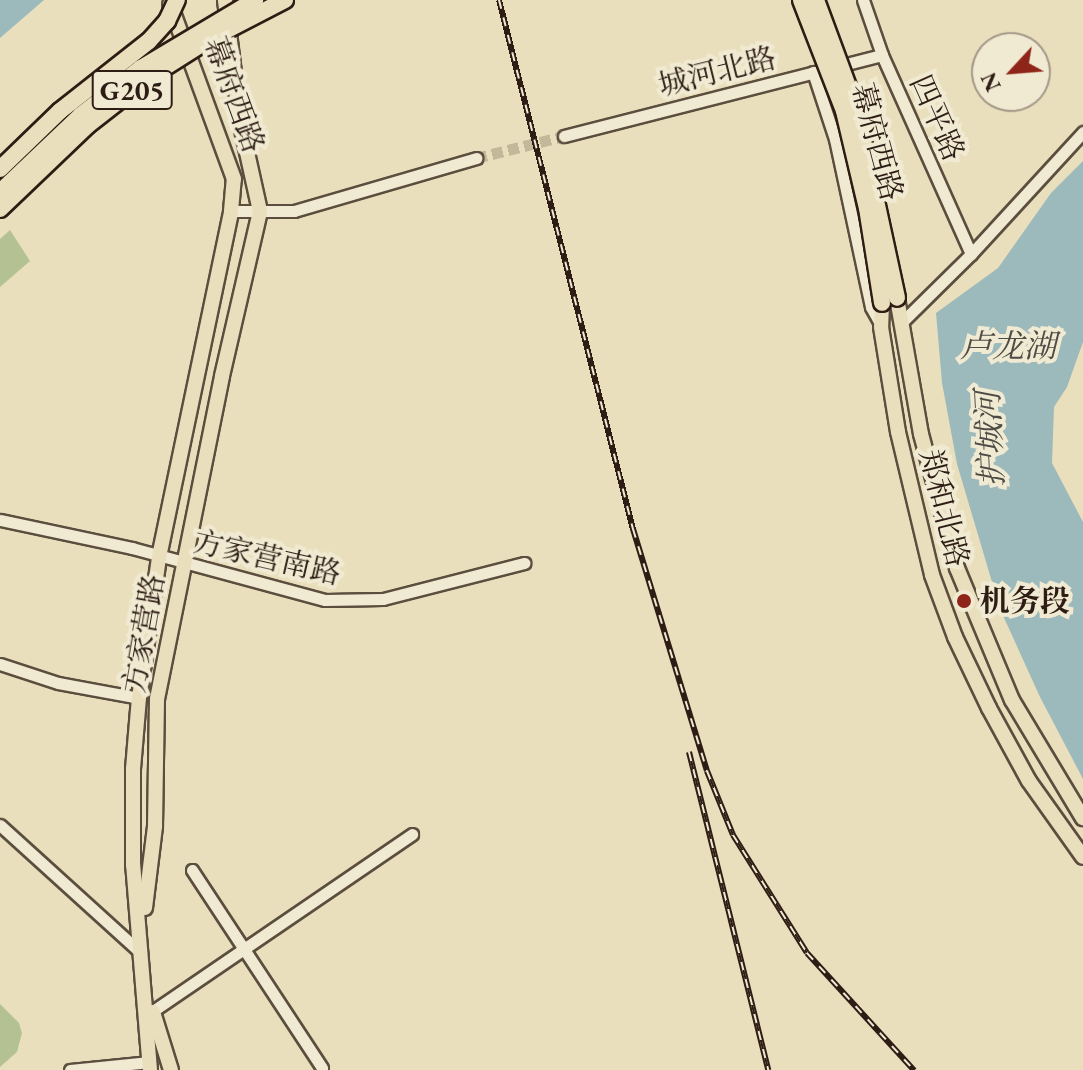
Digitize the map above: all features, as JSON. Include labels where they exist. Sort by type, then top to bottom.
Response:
[{"type":"highway","points":[[0,169],[60,111],[149,41],[167,21],[177,0]]},
{"type":"highway","name":"G205","points":[[0,192],[81,115],[141,68],[255,0]]},
{"type":"highway","name":"G205","points":[[0,209],[88,125],[148,78],[208,40],[285,0]]},
{"type":"highway","name":"幕府西路","points":[[801,0],[844,111],[890,300]]},
{"type":"highway","name":"幕府西路","points":[[816,0],[860,122],[890,300]]},
{"type":"main road","name":"幕府西路","points":[[169,0],[234,179],[231,211]]},
{"type":"main road","name":"幕府西路","points":[[225,0],[240,121],[260,211]]},
{"type":"main road","name":"方家营路","points":[[171,1070],[150,1014],[141,953],[132,818],[139,698],[159,557],[231,211]]},
{"type":"main road","name":"方家营路","points":[[150,1066],[144,898],[153,866],[157,699],[182,563],[260,211]]},
{"type":"main road","name":"郑和北路","points":[[890,300],[902,322],[921,434],[957,568],[1012,700],[1083,818]]},
{"type":"main road","name":"郑和北路","points":[[890,300],[881,327],[914,508],[932,575],[955,637],[1029,781],[1083,857]]},
{"type":"street","name":"四平路","points":[[863,0],[882,55],[971,254]]},
{"type":"street","name":"城河北路","points":[[564,136],[882,55]]},
{"type":"street","points":[[813,72],[835,139],[871,307],[881,327]]},
{"type":"street","points":[[902,322],[971,254],[1083,132]]},
{"type":"street","points":[[231,211],[294,211],[476,158]]},
{"type":"street","name":"方家营南路","points":[[0,520],[325,600],[383,599],[524,563]]},
{"type":"street","points":[[0,664],[58,683],[139,698]]},
{"type":"street","points":[[0,825],[141,953]]},
{"type":"street","points":[[150,1014],[412,834]]},
{"type":"street","points":[[192,870],[322,1068]]},
{"type":"street","points":[[70,1070],[150,1066]]},
{"type":"green space","points":[[10,230],[30,261],[0,287],[0,239]]},
{"type":"green space","points":[[0,1004],[19,1023],[22,1033],[17,1052],[0,1067]]},
{"type":"water","points":[[0,0],[44,0],[0,38]]},
{"type":"water","name":"卢龙湖","points":[[1083,161],[1083,342],[1067,387],[1054,407],[1052,463],[1083,522],[1083,779],[1040,697],[1000,609],[957,464],[942,383],[936,313],[998,268],[1051,193]]},
{"type":"tunnel","points":[[476,158],[564,136]]},
{"type":"railway","points":[[499,0],[633,529],[707,771],[733,835],[807,953],[914,1070]]},
{"type":"railway","points":[[689,752],[768,1070]]},
{"type":"place","name":"机务段","points":[[964,601]]},
{"type":"water label","name":"护城河","points":[[990,439]]}]
